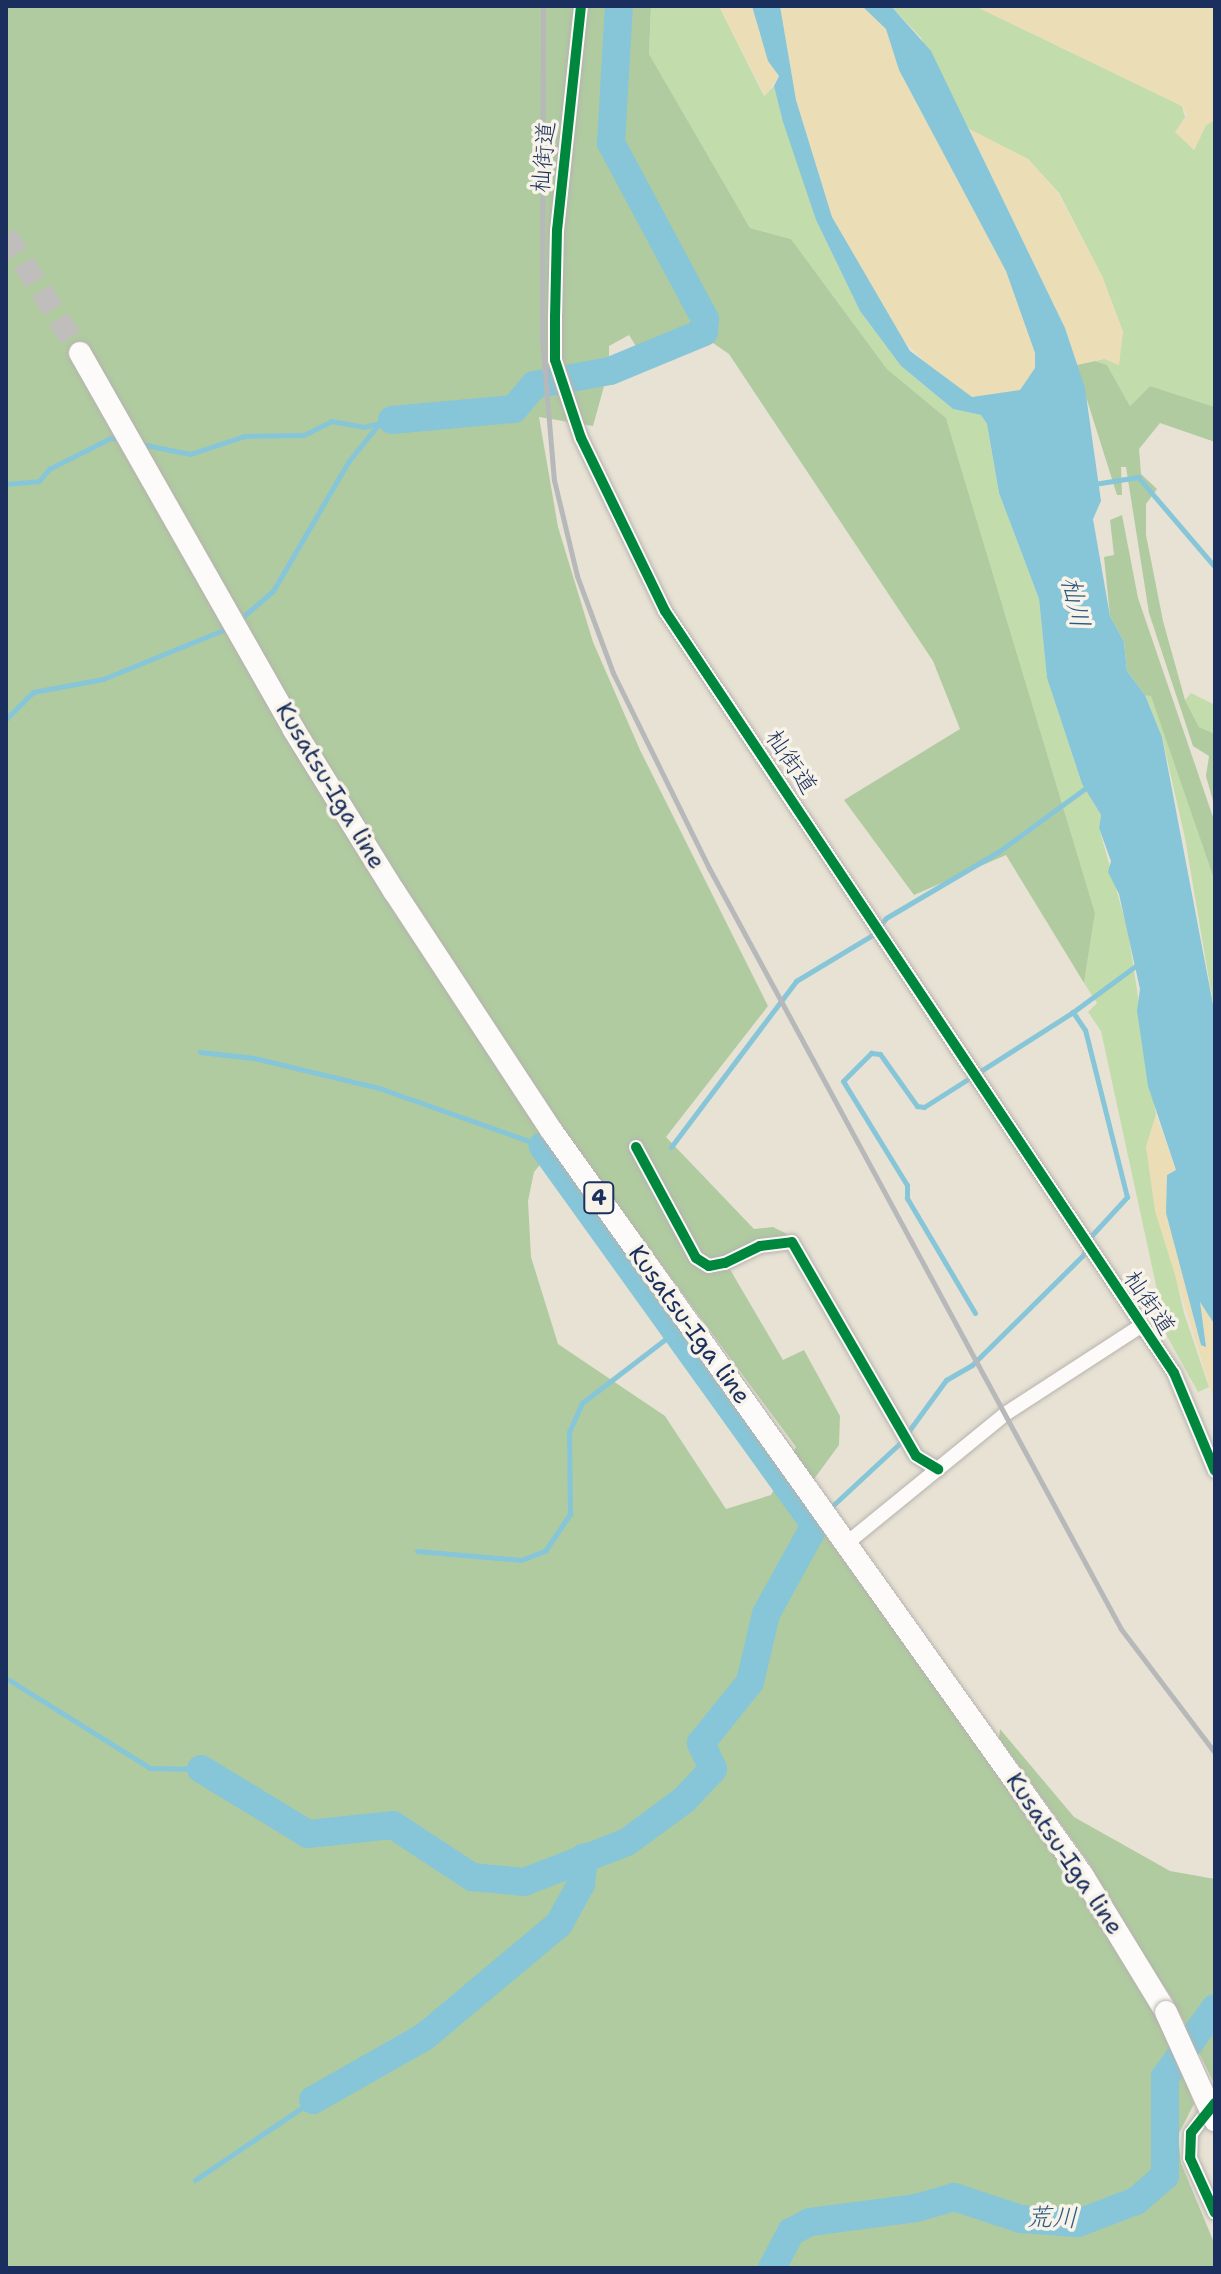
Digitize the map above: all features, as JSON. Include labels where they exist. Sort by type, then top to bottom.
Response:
[{"type":"main road","name":"Kusatsu-Iga line","points":[[80,353],[294,730],[394,891],[551,1130],[1083,1876],[1166,2012],[1215,2121]]},
{"type":"street","name":"杣街道","points":[[581,6],[557,230],[555,316],[558,374],[581,438],[665,611],[1139,1327],[1174,1373],[1215,1471]]},
{"type":"street","points":[[636,1147],[696,1258],[709,1266],[725,1263],[760,1246],[792,1242],[916,1456],[938,1469]]},
{"type":"street","points":[[847,1543],[1005,1414],[1139,1327]]},
{"type":"street","points":[[1215,2103],[1191,2133],[1190,2158],[1215,2213]]},
{"type":"green space","points":[[6,6],[651,6],[649,54],[750,228],[791,239],[887,369],[946,418],[1095,913],[1084,983],[1006,855],[914,895],[844,800],[960,729],[933,661],[729,354],[691,328],[642,356],[629,335],[609,346],[609,368],[593,426],[539,417],[558,527],[593,642],[640,750],[768,1006],[666,1137],[754,1229],[773,1227],[787,1234],[728,1266],[783,1360],[804,1350],[840,1416],[839,1445],[803,1494],[821,1529],[1154,1988],[1194,2104],[1178,2135],[1181,2163],[1215,2245],[1215,2268],[6,2268]],"holes":[[[565,1134],[796,1447],[771,1495],[726,1509],[665,1416],[558,1344],[531,1257],[528,1201],[534,1172]]]},
{"type":"green space","points":[[651,6],[719,6],[764,96],[774,86],[816,220],[860,311],[901,366],[953,409],[981,415],[987,424],[999,493],[1039,599],[1047,678],[1082,784],[1101,815],[1099,828],[1128,931],[1156,1115],[1146,1147],[1184,1313],[1209,1387],[1198,1392],[1152,1309],[1159,1299],[1101,1031],[1088,1012],[1097,1003],[1084,983],[1095,913],[946,418],[887,369],[791,239],[750,228],[649,54]]},
{"type":"green space","points":[[891,6],[975,6],[1182,106],[1194,150],[1206,125],[1215,120],[1215,407],[1150,386],[1130,406],[1107,365],[1095,361],[1104,359],[1123,332],[1102,276],[1059,193],[1028,159],[969,129],[921,38]]},
{"type":"green space","points":[[1095,361],[1107,365],[1130,406],[1150,386],[1215,407],[1215,442],[1160,423],[1139,449],[1141,474],[1157,489],[1146,504],[1146,535],[1163,621],[1185,700],[1199,727],[1215,734],[1215,808],[1206,776],[1209,756],[1193,746],[1149,613],[1126,467],[1121,467],[1122,495],[1117,495],[1076,365]]},
{"type":"green space","points":[[1122,515],[1138,598],[1215,823],[1215,882],[1151,696],[1145,695],[1127,671],[1124,642],[1110,616],[1104,557],[1114,555],[1110,520]]},
{"type":"green space","points":[[1191,693],[1215,705],[1215,734],[1199,727],[1185,700]]},
{"type":"green space","points":[[1145,695],[1151,695],[1215,882],[1215,1015],[1185,838],[1162,737]]},
{"type":"green space","points":[[1000,1729],[1074,1817],[1170,1871],[1215,1879],[1215,2085],[1172,1998],[1130,1941],[1089,1863],[999,1738]]},
{"type":"sand","points":[[719,6],[752,6],[768,61],[779,76],[765,96]]},
{"type":"sand","points":[[780,6],[862,6],[886,29],[899,70],[1006,271],[1035,353],[1035,368],[1020,390],[972,397],[937,374],[895,332],[832,217],[796,100]]},
{"type":"sand","points":[[975,6],[1215,6],[1215,120],[1206,125],[1194,150],[1175,132],[1187,114],[1182,106]]},
{"type":"sand","points":[[969,129],[1028,159],[1058,193],[1102,276],[1123,332],[1119,365],[1104,359],[1076,365],[1065,328]]},
{"type":"sand","points":[[1156,1115],[1176,1170],[1167,1175],[1166,1213],[1201,1345],[1199,1297],[1215,1325],[1215,1403],[1155,1211],[1146,1147]]},
{"type":"water","name":"杣川","points":[[752,6],[780,6],[796,100],[832,217],[910,351],[972,397],[1020,390],[1035,368],[1035,353],[1006,271],[899,70],[886,29],[862,6],[891,6],[931,51],[1065,328],[1085,388],[1101,501],[1093,519],[1110,616],[1124,642],[1127,671],[1145,695],[1162,737],[1215,1015],[1215,1325],[1200,1302],[1206,1347],[1201,1345],[1166,1213],[1167,1175],[1176,1170],[1148,1086],[1137,1011],[1140,989],[1119,894],[1108,872],[1111,861],[1099,828],[1101,815],[1082,784],[1047,678],[1039,599],[999,493],[987,424],[981,415],[953,409],[901,366],[860,311],[816,220],[783,122],[774,86],[779,76],[768,61]]},
{"type":"waterway","points":[[392,420],[514,409],[534,385],[610,371],[704,332],[705,319],[611,143],[619,6]]},
{"type":"waterway","points":[[141,444],[190,454],[244,436],[304,435],[331,421],[364,427],[392,420]]},
{"type":"waterway","points":[[239,620],[273,591],[348,462],[378,425]]},
{"type":"waterway","points":[[6,484],[39,481],[49,469],[111,438],[119,439]]},
{"type":"waterway","points":[[1094,484],[1138,477],[1215,567]]},
{"type":"waterway","points":[[6,719],[33,692],[103,679],[228,628]]},
{"type":"waterway","points":[[671,1147],[796,981],[871,936],[886,918],[998,852],[1090,785]]},
{"type":"waterway","points":[[975,1313],[907,1198],[907,1185],[843,1081],[871,1053],[880,1054],[917,1106],[924,1107],[1073,1012],[1138,964]]},
{"type":"waterway","points":[[829,1509],[900,1443],[946,1380],[972,1365],[1083,1255],[1092,1235],[1127,1197],[1085,1030],[1073,1012]]},
{"type":"waterway","points":[[200,1052],[254,1058],[379,1088],[543,1146]]},
{"type":"waterway","points":[[201,1769],[308,1834],[393,1825],[472,1877],[524,1882],[627,1842],[684,1800],[713,1769],[701,1743],[750,1682],[766,1614],[815,1525],[543,1146]]},
{"type":"waterway","points":[[417,1551],[521,1560],[545,1551],[570,1514],[569,1432],[582,1403],[676,1331]]},
{"type":"waterway","points":[[6,1678],[150,1768],[201,1769]]},
{"type":"waterway","points":[[313,2100],[424,2037],[559,1924],[581,1884],[584,1857]]},
{"type":"waterway","name":"荒川","points":[[772,2268],[791,2232],[810,2222],[916,2208],[954,2197],[1021,2219],[1078,2223],[1136,2201],[1165,2176],[1165,2077],[1215,2008]]},
{"type":"waterway","points":[[195,2180],[313,2100]]},
{"type":"tunnel","points":[[6,235],[80,353]]},
{"type":"railway","points":[[543,6],[542,338],[554,480],[577,576],[613,673],[709,868],[1121,1629],[1215,1753]]},
{"type":"cycle path","points":[[581,6],[557,230],[555,316],[555,360],[581,438],[665,611],[1174,1373],[1215,1471]]},
{"type":"cycle path","points":[[636,1147],[696,1258],[709,1266],[725,1263],[760,1246],[792,1242],[916,1456],[938,1469]]},
{"type":"cycle path","points":[[1215,2103],[1191,2133],[1190,2158],[1215,2213]]}]
